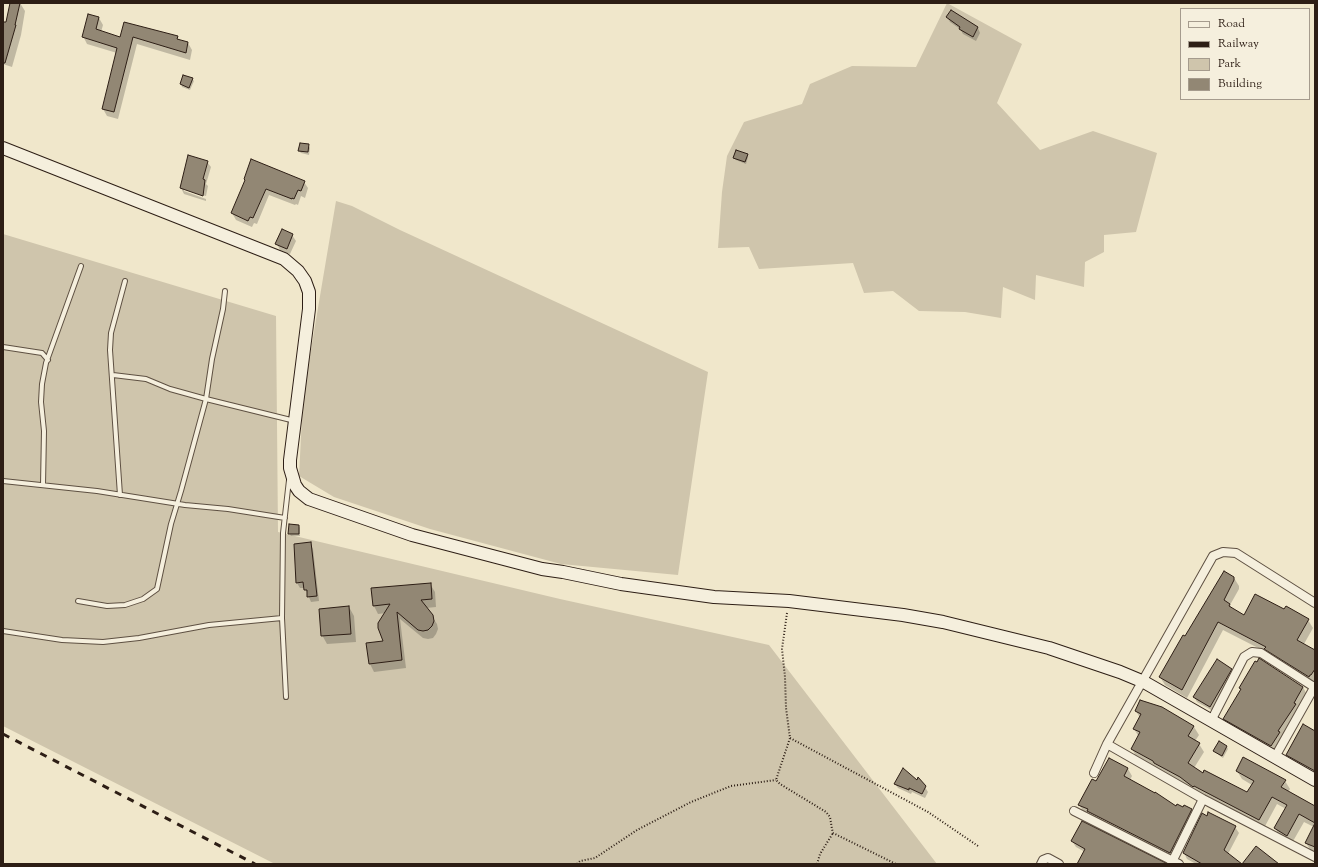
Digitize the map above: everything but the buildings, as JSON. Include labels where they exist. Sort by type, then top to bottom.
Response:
[{"type":"street","points":[[3,148],[284,259],[298,270],[305,281],[309,292],[309,309],[290,468],[299,491],[309,499],[412,535],[542,569],[621,584],[714,597],[789,601],[903,615],[943,622],[1049,648],[1120,672],[1144,682],[1315,780]]},
{"type":"street","points":[[1094,773],[1107,744],[1144,682],[1213,556],[1223,552],[1236,553],[1315,603]]},
{"type":"street","points":[[1211,721],[1244,657],[1252,652],[1262,653],[1315,686],[1276,757]]},
{"type":"street","points":[[1107,744],[1203,799],[1315,857]]},
{"type":"street","points":[[1074,811],[1174,863],[1203,799]]},
{"type":"street","points":[[1041,864],[1043,860],[1048,858],[1059,864]]},
{"type":"lane","points":[[43,485],[44,430],[42,390],[48,360],[81,266]]},
{"type":"lane","points":[[120,495],[113,375],[110,350],[111,333],[125,281]]},
{"type":"lane","points":[[78,601],[107,606],[125,605],[143,599],[157,589],[176,504],[181,491],[206,399],[225,291]]},
{"type":"lane","points":[[3,347],[42,353],[48,360]]},
{"type":"lane","points":[[113,375],[146,379],[170,389],[295,421]]},
{"type":"lane","points":[[286,697],[282,618],[285,518],[290,468]]},
{"type":"lane","points":[[3,481],[120,495],[285,518]]},
{"type":"lane","points":[[3,631],[62,640],[103,642],[139,638],[209,625],[255,619],[282,618]]},
{"type":"path","points":[[776,780],[790,738],[786,708],[782,649],[789,601]]},
{"type":"path","points":[[790,738],[928,812],[978,846]]},
{"type":"path","points":[[776,780],[780,784],[826,812],[830,817],[833,833],[820,854],[817,864]]},
{"type":"path","points":[[578,864],[580,861],[595,858],[637,830],[691,802],[731,786],[776,780]]},
{"type":"path","points":[[833,833],[896,864]]},
{"type":"green space","points":[[947,3],[1022,44],[997,103],[1040,150],[1093,131],[1157,153],[1136,232],[1104,235],[1104,252],[1085,262],[1084,287],[1036,275],[1035,300],[1003,287],[1001,318],[965,312],[919,311],[893,291],[864,293],[853,263],[759,269],[749,247],[718,248],[722,192],[727,156],[744,122],[802,104],[810,84],[852,66],[916,67]]},
{"type":"green space","points":[[336,201],[352,206],[400,230],[708,372],[678,575],[561,564],[430,529],[334,497],[299,476],[303,397]]},
{"type":"green space","points":[[3,234],[276,316],[278,532],[560,599],[769,645],[937,864],[275,864],[3,726]]},
{"type":"railway","points":[[3,734],[255,864]]}]
